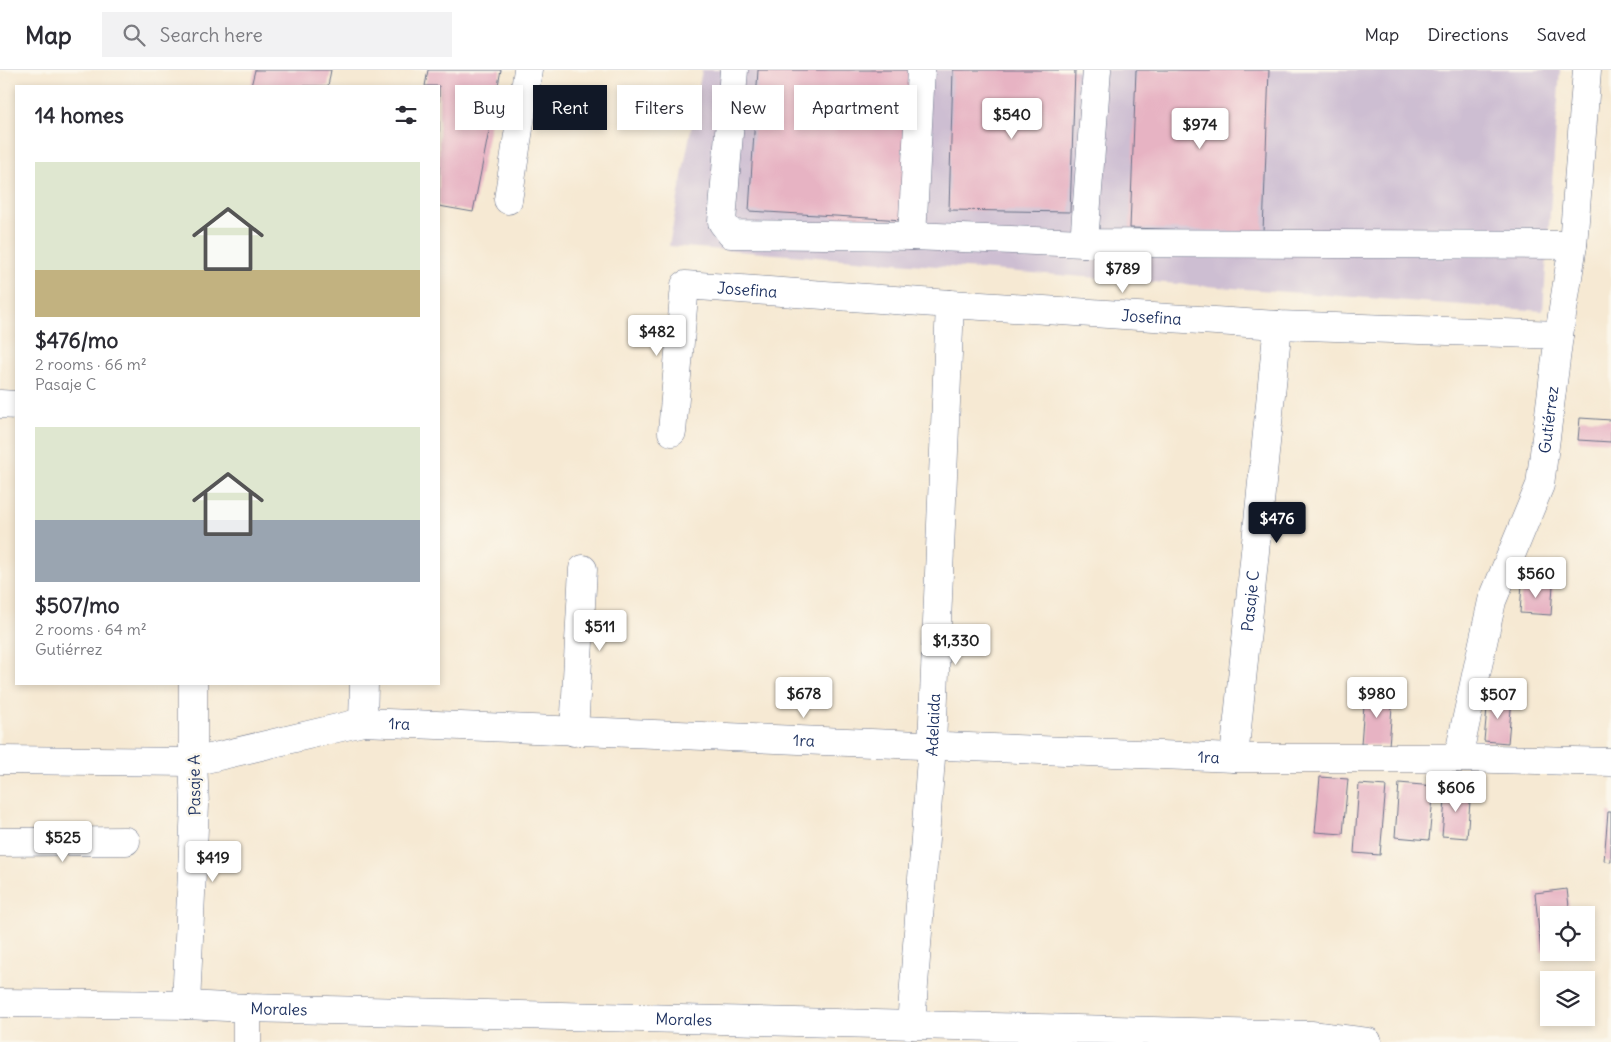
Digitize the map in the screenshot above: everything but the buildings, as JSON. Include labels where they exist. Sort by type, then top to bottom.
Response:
[{"type":"street","points":[[508,200],[528,70]]},
{"type":"street","points":[[734,70],[722,222],[731,234],[912,236],[1084,243],[1573,245]]},
{"type":"street","points":[[912,236],[921,70]]},
{"type":"street","points":[[1084,243],[1097,70]]},
{"type":"street","name":"Gutiérrez","points":[[1458,758],[1492,601],[1540,485],[1559,335],[1573,245],[1587,70]]},
{"type":"street","name":"Josefina","points":[[672,432],[685,285],[1278,325],[1559,335]]},
{"type":"street","name":"Adelaida","points":[[911,1025],[932,745],[950,304]]},
{"type":"street","name":"Pasaje C","points":[[1234,758],[1278,325]]},
{"type":"street","points":[[0,404],[15,404]]},
{"type":"street","points":[[574,732],[583,569]]},
{"type":"street","name":"Pasaje A","points":[[186,1005],[195,805],[193,685]]},
{"type":"street","points":[[363,722],[364,685]]},
{"type":"street","name":"1ra","points":[[0,760],[193,762],[363,722],[1234,758],[1458,758],[1611,762]]},
{"type":"street","points":[[0,842],[126,841]]},
{"type":"street","name":"Morales","points":[[0,1003],[186,1005],[1311,1035],[1368,1042]]},
{"type":"street","points":[[247,1008],[247,1042]]},
{"type":"shaded area","points":[[702,70],[1560,70],[1543,311],[669,246],[691,130],[702,130],[702,85],[699,85]]}]
